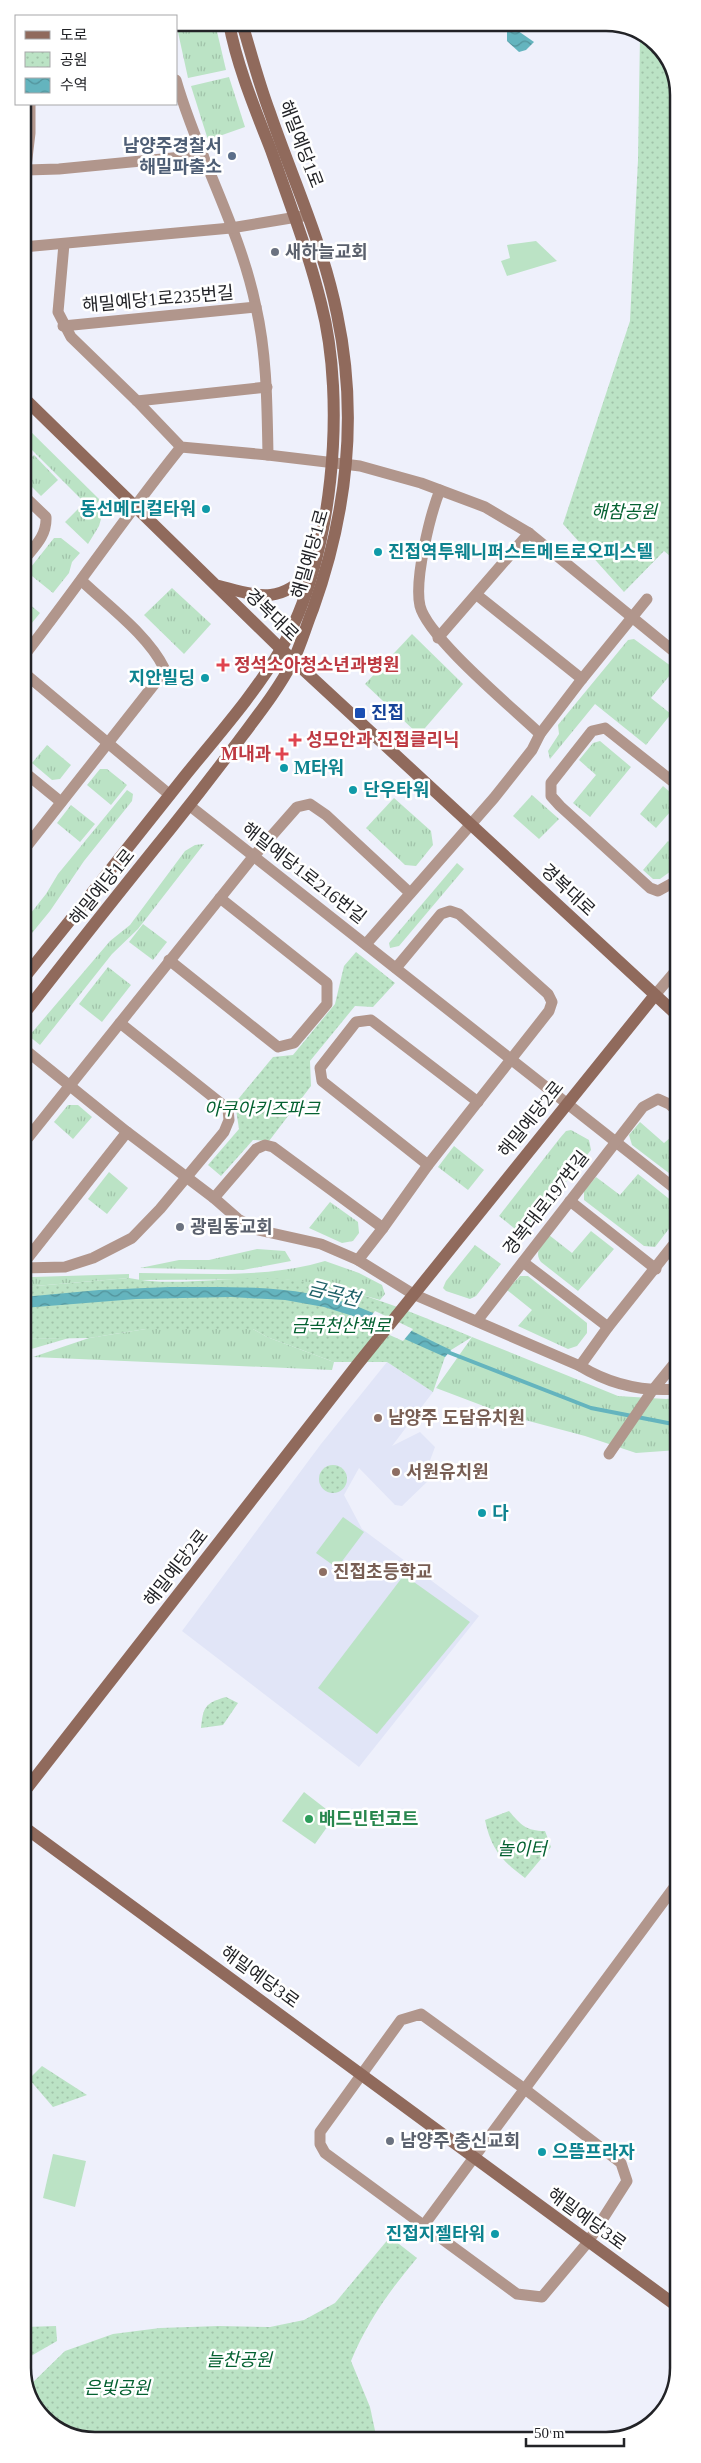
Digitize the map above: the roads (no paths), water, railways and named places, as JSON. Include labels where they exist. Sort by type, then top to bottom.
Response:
[{"type":"street","name":"해밀예당1로","points":[[31,969],[233,715],[281,649],[313,569],[320,545],[331,463],[334,410],[332,361],[322,305],[296,218],[247,88],[231,31]]},
{"type":"street","name":"해밀예당1로","points":[[31,1005],[96,921],[190,806],[274,694],[294,660],[326,572],[340,519],[347,465],[343,344],[326,263],[269,112],[244,31]]},
{"type":"street","name":"해밀예당1로235번길","points":[[178,86],[231,228],[256,307],[267,387],[268,454]]},
{"type":"street","points":[[31,170],[203,155]]},
{"type":"street","points":[[31,246],[231,228],[296,218],[309,214]]},
{"type":"street","name":"해밀예당1로235번길","points":[[64,244],[58,312],[63,326],[71,337],[138,401],[181,447]]},
{"type":"street","name":"해밀예당1로235번길","points":[[63,326],[256,307]]},
{"type":"street","points":[[138,401],[267,387]]},
{"type":"street","name":"경복대로","points":[[31,405],[281,649],[670,1009]]},
{"type":"street","points":[[31,647],[82,581],[134,505],[181,447],[268,454],[360,466],[421,482],[485,507],[530,533],[670,648]]},
{"type":"street","points":[[440,490],[433,507],[419,582],[420,606],[438,638],[540,734]]},
{"type":"street","points":[[31,503],[46,517],[44,535],[31,551]]},
{"type":"street","points":[[438,638],[530,533]]},
{"type":"street","points":[[217,586],[261,596],[280,593],[297,586],[313,569]]},
{"type":"street","points":[[31,841],[164,668],[158,656],[147,642],[82,581]]},
{"type":"street","points":[[477,595],[582,679]]},
{"type":"street","points":[[366,944],[472,824],[532,750],[540,734],[582,679],[647,599]]},
{"type":"street","points":[[31,679],[170,795]]},
{"type":"street","points":[[670,779],[605,728],[592,731],[551,783],[551,796],[560,806],[650,888],[658,891],[670,884]]},
{"type":"street","points":[[31,778],[61,802]]},
{"type":"street","points":[[31,1134],[169,960],[297,807],[310,804],[326,815],[410,893]]},
{"type":"street","name":"해밀예당1로216번길","points":[[190,806],[670,1186]]},
{"type":"street","points":[[169,960],[278,1047],[294,1043],[327,1004],[327,983],[220,898]]},
{"type":"street","points":[[358,1260],[428,1165],[549,1011],[552,1002],[548,994],[459,914],[450,911],[441,914],[396,968]]},
{"type":"street","name":"해밀예당2로","points":[[31,1783],[357,1365],[566,1103],[670,977]]},
{"type":"street","points":[[428,1165],[322,1080],[320,1068],[356,1022],[371,1020],[478,1102]]},
{"type":"street","points":[[31,1268],[65,1267],[94,1258],[132,1238],[187,1177],[224,1132],[229,1120],[228,1109],[120,1023]]},
{"type":"street","points":[[31,1054],[238,1219],[258,1230],[322,1244],[358,1260],[414,1294],[580,1366],[594,1375],[634,1388],[652,1391],[670,1390]]},
{"type":"street","name":"경복대로197번길","points":[[477,1321],[644,1107],[658,1098],[670,1105]]},
{"type":"street","points":[[31,1254],[127,1132]]},
{"type":"street","points":[[214,1198],[256,1149],[265,1145],[273,1147],[383,1228]]},
{"type":"street","points":[[570,1201],[656,1269]]},
{"type":"street","points":[[580,1366],[608,1327],[670,1250]]},
{"type":"street","points":[[523,1262],[608,1327]]},
{"type":"street","points":[[609,1454],[652,1391],[670,1369]]},
{"type":"street","name":"해밀예당3로","points":[[31,1833],[362,2073],[474,2158],[670,2301]]},
{"type":"street","points":[[424,2225],[526,2090],[670,1893]]},
{"type":"street","points":[[421,2014],[526,2090],[621,2163],[627,2181],[588,2242],[542,2297],[517,2294],[325,2153],[320,2144],[320,2132],[362,2073],[401,2020],[421,2014]]},
{"type":"water","points":[[518,31],[534,42],[526,50],[519,52],[507,41],[507,32]]},
{"type":"water","name":"금곡천","points":[[169,1287],[242,1287],[266,1288],[315,1295],[361,1308],[451,1350],[445,1357],[353,1316],[324,1307],[285,1300],[231,1297],[136,1299],[31,1307],[31,1296],[99,1290]]},
{"type":"waterway","name":"금곡천","points":[[445,1351],[591,1408],[670,1423]]},
{"type":"place","name":"남양주경찰서 해밀파출소","points":[[232,156]]},
{"type":"place","name":"새하늘교회","points":[[275,252]]},
{"type":"place","name":"동선메디컬타워","points":[[206,509]]},
{"type":"place","name":"진접역투웨니퍼스트메트로오피스텔","points":[[378,552]]},
{"type":"place","name":"정석소아청소년과병원","points":[[223,665]]},
{"type":"place","name":"지안빌딩","points":[[205,678]]},
{"type":"place","name":"진접","points":[[360,713]]},
{"type":"place","name":"성모안과 진접클리닉","points":[[295,740]]},
{"type":"place","name":"M내과","points":[[282,754]]},
{"type":"place","name":"M타워","points":[[284,768]]},
{"type":"place","name":"단우타워","points":[[353,790]]},
{"type":"place","name":"광림동교회","points":[[180,1227]]},
{"type":"place","name":"남양주 도담유치원","points":[[378,1418]]},
{"type":"place","name":"서원유치원","points":[[396,1472]]},
{"type":"place","name":"다","points":[[482,1513]]},
{"type":"place","name":"진접초등학교","points":[[323,1572]]},
{"type":"place","name":"배드민턴코트","points":[[309,1819]]},
{"type":"place","name":"남양주 충신교회","points":[[390,2141]]},
{"type":"place","name":"으뜸프라자","points":[[542,2152]]},
{"type":"place","name":"진접지젤타워","points":[[495,2234]]},
{"type":"park label","name":"해참공원","points":[[624,512]]},
{"type":"park label","name":"아쿠아키즈파크","points":[[262,1109]]},
{"type":"park label","name":"금곡천산책로","points":[[341,1326]]},
{"type":"park label","name":"놀이터","points":[[522,1849]]},
{"type":"park label","name":"늘찬공원","points":[[239,2360]]},
{"type":"park label","name":"은빛공원","points":[[117,2388]]}]
